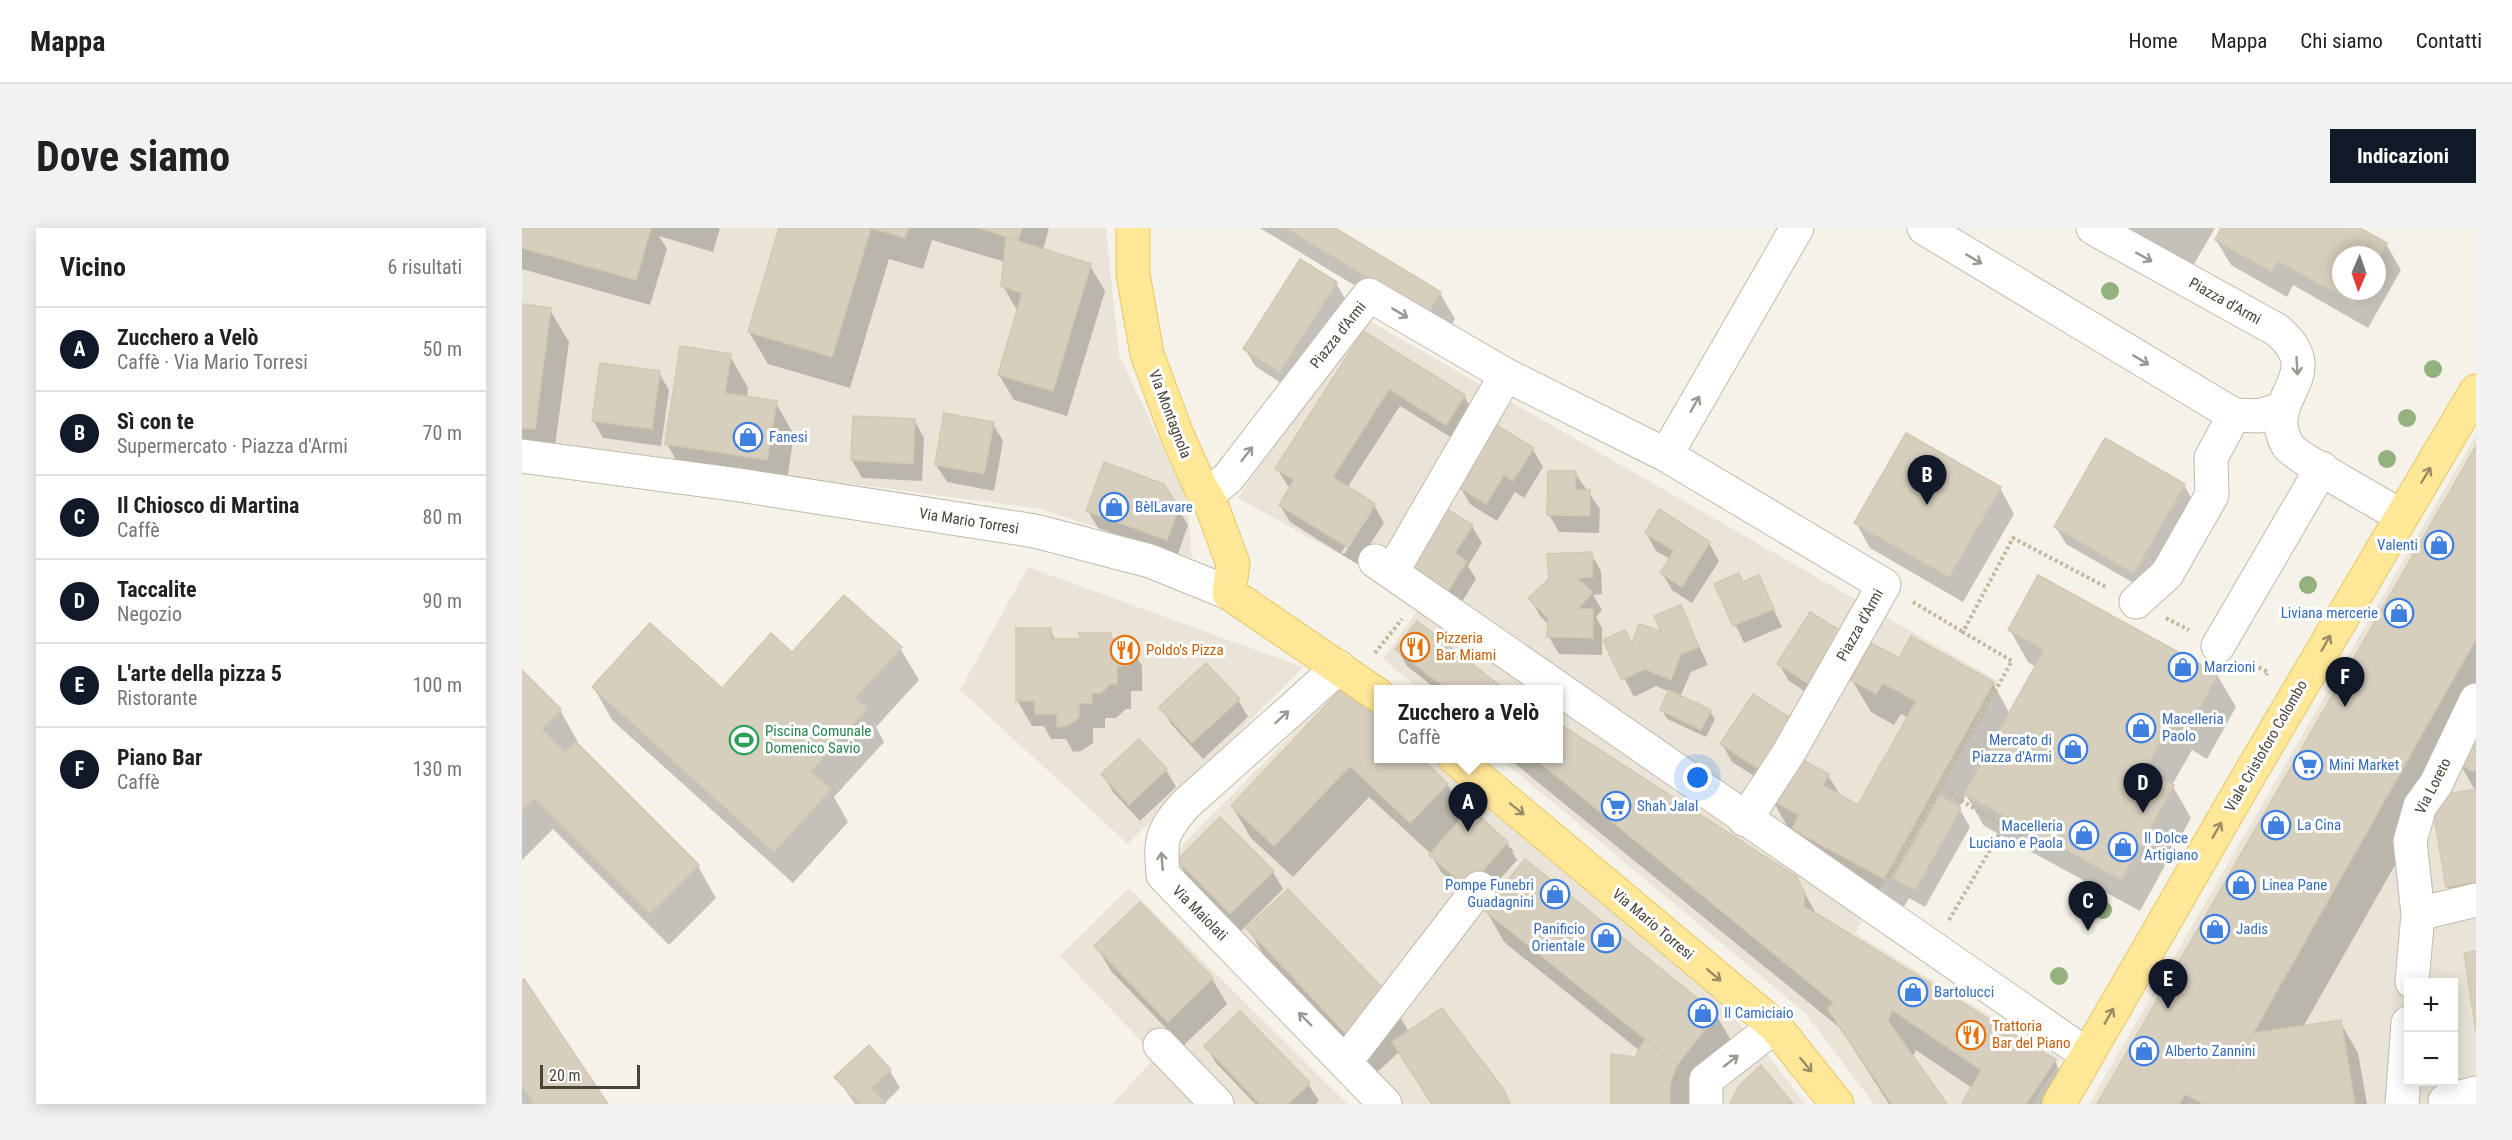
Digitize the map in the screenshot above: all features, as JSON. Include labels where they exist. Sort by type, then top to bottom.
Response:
[{"type":"main road","name":"Via Montagnola","points":[[1133,228],[1133,274],[1147,354],[1177,435],[1206,496],[1233,564],[1229,593]]},
{"type":"main road","name":"Viale Cristoforo Colombo","points":[[2060,1104],[2086,1054],[2476,390]]},
{"type":"main road","name":"Via Mario Torresi","points":[[1229,593],[1358,680]]},
{"type":"main road","name":"Via Mario Torresi","points":[[1460,763],[1775,1026],[1837,1104]]},
{"type":"street","points":[[1666,455],[1797,228]]},
{"type":"street","points":[[1924,228],[2234,415],[2259,416],[2281,409],[2280,422],[2289,448],[2402,516]]},
{"type":"street","name":"Piazza d'Armi","points":[[2093,228],[2277,330],[2293,344],[2298,375],[2281,409]]},
{"type":"street","name":"Piazza d'Armi","points":[[1206,496],[1228,478],[1369,295],[1506,375],[1666,455],[1884,585],[1788,754],[1745,820]]},
{"type":"street","points":[[1506,375],[1430,504],[1384,566],[1554,685]]},
{"type":"street","points":[[2136,602],[2167,574],[2212,495],[2211,458],[2234,415]]},
{"type":"street","name":"Via Mario Torresi","points":[[522,456],[739,485],[1035,531],[1149,561],[1229,593]]},
{"type":"street","points":[[2218,646],[2322,468]]},
{"type":"street","name":"Via Maiolati","points":[[1358,680],[1186,804],[1171,820],[1160,845],[1163,875],[1346,1061],[1385,1104]]},
{"type":"street","points":[[1563,691],[1745,820],[1933,946],[2086,1054]]},
{"type":"street","name":"Via Loreto","points":[[2412,978],[2418,914],[2410,841],[2420,806],[2436,784],[2476,699]]},
{"type":"street","points":[[1346,1061],[1479,888]]},
{"type":"street","points":[[2418,914],[2476,900]]},
{"type":"street","points":[[1706,1104],[1706,1080],[1775,1026]]},
{"type":"street","points":[[2402,1104],[2408,1032]]},
{"type":"street","points":[[1160,1045],[1217,1104]]},
{"type":"path","points":[[1963,632],[2013,538],[2268,672],[2262,682]]},
{"type":"path","points":[[1872,907],[2012,661],[1884,585]]},
{"type":"path","points":[[1358,680],[1423,592]]},
{"type":"path","points":[[1933,946],[2004,826],[1940,788]]},
{"type":"path","points":[[1479,888],[1533,823]]},
{"type":"shaded area","points":[[522,228],[1106,228],[1119,355],[1187,499],[1192,558],[1040,509],[522,440]]},
{"type":"shaded area","points":[[1359,315],[1998,681],[1855,933],[2061,1059],[2032,1104],[1874,1104],[1805,1013],[1506,763],[1563,763],[1563,685],[1414,685],[1383,659],[1424,601],[1238,498]]},
{"type":"shaded area","points":[[2476,435],[2476,1104],[2089,1104]]},
{"type":"shaded area","points":[[1028,567],[1303,667],[1128,844],[960,690]]},
{"type":"shaded area","points":[[1343,682],[1374,709],[1374,763],[1438,763],[1723,1005],[1771,1059],[1805,1104],[1396,1104],[1167,861]]},
{"type":"shaded area","points":[[1129,888],[1348,1104],[1112,1104],[1156,1057],[1060,956]]},
{"type":"building","points":[[522,228],[651,228],[636,280],[522,248]]},
{"type":"building","points":[[779,228],[871,228],[832,357],[748,332]]},
{"type":"building","points":[[871,228],[908,228],[905,238]]},
{"type":"building","points":[[978,228],[1022,228],[1018,240]]},
{"type":"building","points":[[1286,228],[1335,228],[1441,292],[1428,314]]},
{"type":"building","points":[[2221,228],[2360,228],[2387,243],[2385,246],[2332,246],[2332,291],[2278,261],[2272,272],[2215,240]]},
{"type":"building","points":[[1006,237],[1091,264],[1053,391],[998,375],[1022,293],[1001,286]]},
{"type":"building","points":[[1300,259],[1337,282],[1280,372],[1243,349]]},
{"type":"building","points":[[522,304],[551,308],[535,429],[522,428]]},
{"type":"building","points":[[1363,331],[1465,395],[1446,425],[1389,389],[1333,477],[1375,504],[1347,547],[1279,505],[1294,480],[1275,469]]},
{"type":"building","points":[[680,346],[731,354],[725,393],[777,401],[767,460],[665,444]]},
{"type":"building","points":[[600,363],[660,371],[652,429],[592,421]]},
{"type":"building","points":[[944,413],[994,422],[984,474],[935,465]]},
{"type":"building","points":[[853,416],[915,419],[913,464],[851,460]]},
{"type":"building","points":[[1485,418],[1534,448],[1513,481],[1504,475],[1486,504],[1458,487]]},
{"type":"building","points":[[1906,433],[2001,487],[1949,577],[1854,523]]},
{"type":"building","points":[[2105,438],[2185,484],[2134,573],[2054,527]]},
{"type":"building","points":[[2476,446],[2476,639],[2213,1104],[2203,1104],[2185,1094],[2179,1104],[2097,1104]]},
{"type":"building","points":[[1104,462],[1164,484],[1179,507],[1167,540],[1086,511]]},
{"type":"building","points":[[1548,471],[1576,471],[1575,490],[1590,490],[1590,516],[1547,515]]},
{"type":"building","points":[[1445,508],[1473,525],[1455,553],[1467,561],[1447,593],[1398,564]]},
{"type":"building","points":[[1659,509],[1710,542],[1682,587],[1660,573],[1674,551],[1645,533]]},
{"type":"building","points":[[1592,552],[1593,577],[1577,578],[1593,592],[1578,609],[1593,609],[1593,638],[1547,637],[1548,618],[1528,598],[1549,579],[1547,554]]},
{"type":"building","points":[[1739,573],[1743,582],[1759,575],[1774,609],[1733,626],[1714,584]]},
{"type":"building","name":"Mercato di Piazza d'Armi","points":[[2038,575],[2218,674],[2189,728],[2173,719],[2145,770],[2174,785],[2121,880],[1964,794],[2044,650],[2008,630]]},
{"type":"building","name":"Piscina Comunale Domenico Savio","points":[[844,595],[902,647],[855,698],[867,709],[811,771],[831,789],[774,852],[592,687],[650,623],[722,688],[771,633],[792,652]]},
{"type":"building","points":[[1681,605],[1699,647],[1681,654],[1671,680],[1645,669],[1622,680],[1603,640],[1625,630],[1632,644],[1639,624],[1661,631],[1654,616]]},
{"type":"building","points":[[1810,612],[1847,635],[1814,687],[1777,664]]},
{"type":"building","points":[[1417,621],[1499,685],[1442,685],[1395,649]]},
{"type":"building","points":[[1016,628],[1051,628],[1051,639],[1080,639],[1079,633],[1111,633],[1111,639],[1128,639],[1128,666],[1117,666],[1117,684],[1111,684],[1101,693],[1092,693],[1092,703],[1079,703],[1079,717],[1067,726],[1057,727],[1057,714],[1035,714],[1035,701],[1016,701]]},
{"type":"building","points":[[1911,636],[1994,682],[1884,879],[1792,829],[1799,815],[1770,799],[1794,755],[1829,774],[1823,785],[1858,805],[1916,701],[1883,683],[1876,694],[1851,680],[1871,643],[1899,658]]},
{"type":"building","points":[[1206,663],[1240,699],[1192,743],[1159,707]]},
{"type":"building","points":[[522,670],[561,709],[542,729],[565,753],[576,742],[699,865],[650,914],[534,798],[522,810]]},
{"type":"building","points":[[1344,686],[1374,714],[1374,763],[1426,763],[1448,784],[1410,823],[1350,766],[1274,846],[1231,806]]},
{"type":"building","points":[[1669,690],[1711,710],[1701,730],[1660,710]]},
{"type":"building","points":[[1753,694],[1795,721],[1763,772],[1720,744]]},
{"type":"building","points":[[1563,726],[1797,877],[1804,892],[1804,906],[2056,1060],[2026,1104],[1962,1104],[1981,1070],[1892,1010],[1888,1021],[1947,1104],[1892,1104],[1827,1008],[1834,1003],[1540,763],[1563,763]]},
{"type":"building","points":[[2476,726],[2476,770],[2473,771],[2458,764]]},
{"type":"building","points":[[1139,739],[1167,769],[1129,805],[1101,774]]},
{"type":"building","points":[[2476,789],[2476,882],[2446,887],[2431,797]]},
{"type":"building","points":[[1940,796],[1961,808],[1915,890],[1893,879]]},
{"type":"building","points":[[1470,808],[1508,842],[1468,888],[1429,855]]},
{"type":"building","points":[[1220,817],[1274,871],[1230,914],[1177,860]]},
{"type":"building","points":[[1525,859],[1717,1014],[1677,1065],[1484,910]]},
{"type":"building","points":[[1288,889],[1391,997],[1348,1036],[1246,928]]},
{"type":"building","points":[[1140,902],[1213,978],[1168,1022],[1094,946]]},
{"type":"building","points":[[2476,951],[2476,1031],[2464,953]]},
{"type":"building","points":[[524,979],[608,1104],[534,1104],[522,1086],[522,981]]},
{"type":"building","points":[[1442,1008],[1504,1090],[1510,1104],[1432,1104],[1392,1042]]},
{"type":"building","points":[[1240,1011],[1310,1083],[1288,1104],[1260,1104],[1204,1046]]},
{"type":"building","points":[[2341,1020],[2355,1104],[2213,1104],[2253,1033]]},
{"type":"building","points":[[1645,1039],[1677,1065],[1670,1084],[1670,1104],[1611,1104],[1611,1054],[1635,1057]]},
{"type":"building","points":[[869,1045],[891,1070],[871,1088],[886,1104],[860,1104],[834,1077]]},
{"type":"building","points":[[1761,1065],[1793,1104],[1730,1104],[1738,1087]]},
{"type":"place","name":"Fanesi","points":[[748,437]]},
{"type":"place","name":"Sì con te","points":[[1927,505]]},
{"type":"place","name":"BèlLavare","points":[[1114,507]]},
{"type":"place","name":"Valenti","points":[[2439,545]]},
{"type":"place","name":"Liviana mercerie","points":[[2399,613]]},
{"type":"place","name":"Pizzeria Bar Miami","points":[[1415,647]]},
{"type":"place","name":"Poldo's Pizza","points":[[1125,650]]},
{"type":"place","name":"Marzioni","points":[[2183,667]]},
{"type":"place","name":"Piano Bar","points":[[2345,707]]},
{"type":"place","name":"Macelleria Paolo","points":[[2141,728]]},
{"type":"place","name":"Piscina Comunale Domenico Savio","points":[[744,740]]},
{"type":"place","name":"Mercato di Piazza d'Armi","points":[[2073,749]]},
{"type":"place","name":"Mini Market","points":[[2308,765]]},
{"type":"place","name":"Shah Jalal","points":[[1616,806]]},
{"type":"place","name":"Taccalite","points":[[2143,813]]},
{"type":"place","name":"La Cina","points":[[2276,825]]},
{"type":"place","name":"Zucchero a Velò","points":[[1468,832]]},
{"type":"place","name":"Macelleria Luciano e Paola","points":[[2084,835]]},
{"type":"place","name":"Il Dolce Artigiano","points":[[2123,847]]},
{"type":"place","name":"Linea Pane","points":[[2241,885]]},
{"type":"place","name":"Pompe Funebri Guadagnini","points":[[1555,894]]},
{"type":"place","name":"Jadis","points":[[2215,929]]},
{"type":"place","name":"Il Chiosco di Martina","points":[[2088,931]]},
{"type":"place","name":"Panificio Orientale","points":[[1606,938]]},
{"type":"place","name":"Bartolucci","points":[[1913,992]]},
{"type":"place","name":"L'arte della pizza 5","points":[[2168,1009]]},
{"type":"place","name":"Il Camiciaio","points":[[1703,1013]]},
{"type":"place","name":"Trattoria Bar del Piano","points":[[1971,1035]]},
{"type":"place","name":"Alberto Zannini","points":[[2144,1051]]}]
